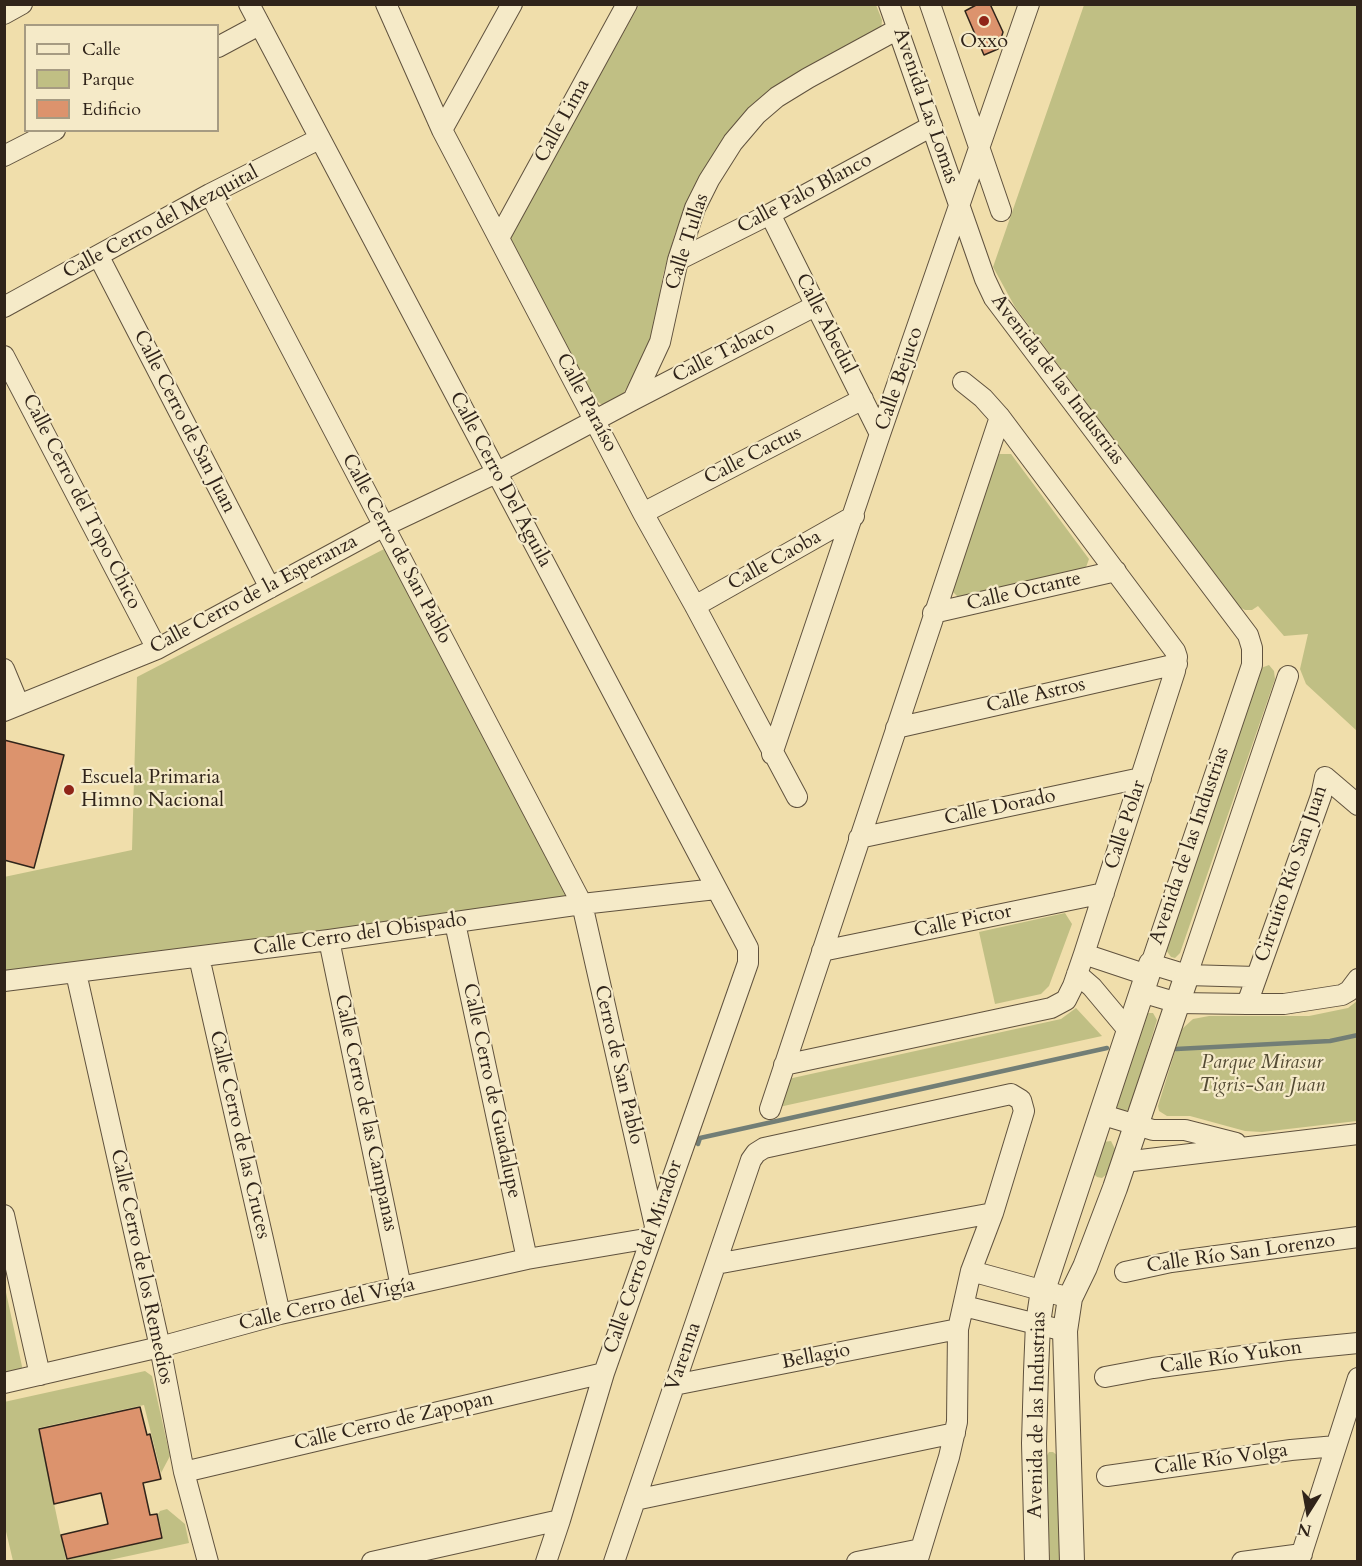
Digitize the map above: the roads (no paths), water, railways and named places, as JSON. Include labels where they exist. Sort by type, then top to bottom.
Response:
[{"type":"street","points":[[4,14],[22,4]]},
{"type":"street","name":"Calle Cerro Del Águila","points":[[249,4],[748,948],[749,956]]},
{"type":"street","name":"Calle Paraíso","points":[[386,4],[442,130],[643,513],[797,797]]},
{"type":"street","points":[[442,130],[512,4]]},
{"type":"street","name":"Calle Lima","points":[[499,238],[627,4]]},
{"type":"street","name":"Avenida Las Lomas","points":[[889,4],[960,207]]},
{"type":"street","name":"Calle Bejuco","points":[[772,754],[1029,4]]},
{"type":"street","name":"Avenida Las Lomas","points":[[935,7],[1001,211]]},
{"type":"street","points":[[219,46],[259,25]]},
{"type":"street","name":"Calle Tullas","points":[[633,400],[660,342],[678,260],[695,208],[709,180],[733,142],[756,115],[777,97],[898,29]]},
{"type":"street","name":"Calle Palo Blanco","points":[[678,260],[770,214],[932,126]]},
{"type":"street","points":[[4,156],[51,132]]},
{"type":"street","name":"Calle Cerro del Mezquital","points":[[4,307],[99,257],[210,194],[319,140]]},
{"type":"street","name":"Calle Cerro de San Pablo","points":[[210,194],[582,904]]},
{"type":"street","name":"Avenida de las Industrias","points":[[960,207],[986,279],[1000,307],[1238,620],[1248,634],[1252,648],[1252,665],[1249,676],[1128,1030],[1043,1290],[1038,1323],[1034,1443],[1034,1558]]},
{"type":"street","name":"Calle Abedul","points":[[770,214],[880,434]]},
{"type":"street","name":"Calle Cerro de San Juan","points":[[99,257],[270,588]]},
{"type":"street","name":"Calle Tabaco","points":[[595,420],[815,306]]},
{"type":"street","name":"Calle Cerro del Topo Chico","points":[[4,356],[156,649]]},
{"type":"street","points":[[963,382],[983,398],[1000,417],[1175,651],[1177,664]]},
{"type":"street","name":"Calle Cactus","points":[[643,513],[863,399]]},
{"type":"street","points":[[770,1109],[1000,417]]},
{"type":"street","name":"Calle Cerro de la Esperanza","points":[[12,708],[156,649],[384,526],[496,473],[595,420]]},
{"type":"street","name":"Calle Caoba","points":[[695,606],[854,516]]},
{"type":"street","name":"Calle Octante","points":[[933,613],[1116,572]]},
{"type":"street","name":"Calle Astros","points":[[896,728],[1177,664]]},
{"type":"street","name":"Calle Polar","points":[[784,1065],[1051,1008],[1066,1000],[1084,954],[1177,664]]},
{"type":"street","points":[[4,669],[12,708]]},
{"type":"street","name":"Avenida de las Industrias","points":[[1072,1562],[1065,1331],[1070,1298],[1085,1267],[1137,1126],[1288,676]]},
{"type":"street","name":"Circuito Río San Juan","points":[[1247,1004],[1321,796],[1325,777],[1358,805]]},
{"type":"street","name":"Calle Dorado","points":[[859,838],[1141,778]]},
{"type":"street","name":"Calle Cerro del Obispado","points":[[4,981],[716,888]]},
{"type":"street","name":"Calle Pictor","points":[[822,951],[1104,893]]},
{"type":"street","name":"Cerro de San Pablo","points":[[582,904],[653,1232]]},
{"type":"street","name":"Calle Cerro de Guadalupe","points":[[455,923],[527,1259]]},
{"type":"street","name":"Calle Cerro de las Campanas","points":[[329,940],[401,1287]]},
{"type":"street","points":[[1084,954],[1146,977],[1178,1003],[1284,1004],[1342,995],[1349,991],[1358,979]]},
{"type":"street","name":"Calle Cerro del Mirador","points":[[546,1562],[604,1373],[749,956]]},
{"type":"street","name":"Calle Cerro de las Cruces","points":[[199,957],[280,1314]]},
{"type":"street","name":"Calle Cerro de los Remedios","points":[[76,973],[160,1347],[184,1472],[208,1562]]},
{"type":"street","points":[[1077,974],[1092,987],[1128,1030]]},
{"type":"street","name":"Circuito Río San Juan","points":[[1146,977],[1187,975],[1256,977]]},
{"type":"street","name":"Varenna","points":[[614,1562],[751,1160],[756,1153],[764,1148],[1011,1094],[1021,1100],[1024,1111],[993,1213]]},
{"type":"street","points":[[1100,1114],[1153,1130],[1185,1130],[1254,1146]]},
{"type":"street","points":[[1124,1162],[1358,1134]]},
{"type":"street","points":[[1079,1179],[1085,1192],[1097,1196],[1102,1197],[1115,1188]]},
{"type":"street","points":[[716,1264],[993,1213]]},
{"type":"street","points":[[857,1562],[919,1555],[955,1433],[958,1412],[958,1329],[971,1271],[993,1213]]},
{"type":"street","points":[[4,1215],[40,1375]]},
{"type":"street","name":"Calle Cerro del Vigía","points":[[4,1383],[160,1347],[280,1314],[653,1232]]},
{"type":"street","name":"Calle Río San Lorenzo","points":[[1125,1272],[1171,1262],[1358,1237]]},
{"type":"street","points":[[971,1271],[1070,1298]]},
{"type":"street","points":[[964,1306],[1065,1331]]},
{"type":"street","name":"Bellagio","points":[[674,1385],[958,1329]]},
{"type":"street","name":"Calle Río Yukon","points":[[1105,1377],[1253,1354],[1358,1343]]},
{"type":"street","name":"Calle Cerro de Zapopan","points":[[184,1472],[604,1373]]},
{"type":"street","points":[[1242,1562],[1301,1558],[1358,1378]]},
{"type":"street","points":[[1034,1443],[1043,1433],[1051,1432],[1060,1433],[1068,1444]]},
{"type":"street","points":[[635,1500],[955,1433]]},
{"type":"street","name":"Calle Río Volga","points":[[1107,1476],[1336,1446]]},
{"type":"street","points":[[372,1562],[560,1520]]},
{"type":"waterway","points":[[1176,1049],[1330,1041],[1358,1035]]},
{"type":"waterway","points":[[698,1144],[700,1138],[1107,1048]]},
{"type":"place","name":"Oxxo","points":[[984,21]]},
{"type":"place","name":"Escuela Primaria Himno Nacional","points":[[69,790]]},
{"type":"park label","name":"Parque Mirasur Tigris-San Juan","points":[[1262,1074]]}]
